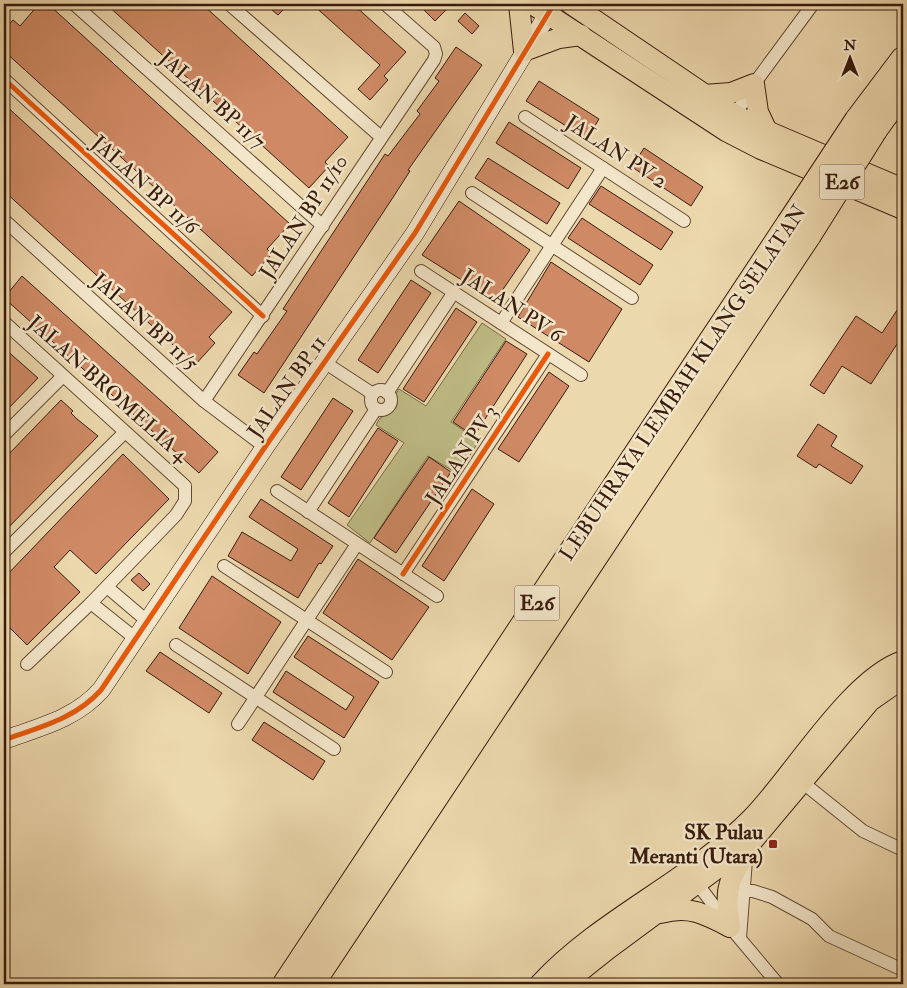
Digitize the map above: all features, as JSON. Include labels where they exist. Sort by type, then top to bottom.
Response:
[{"type":"highway","name":"LEBUHRAYA LEMBAH KLANG SELATAN","points":[[312,984],[866,125],[903,59]]},
{"type":"highway","name":"LEBUHRAYA LEMBAH KLANG SELATAN","points":[[866,125],[903,91]]},
{"type":"highway","name":"LEBUHRAYA LEMBAH KLANG SELATAN","points":[[285,984],[799,229]]},
{"type":"main road","points":[[519,4],[524,51],[559,38],[581,35]]},
{"type":"main road","points":[[571,4],[704,95],[730,123],[761,149],[903,209]]},
{"type":"main road","points":[[544,8],[581,35],[730,123],[766,131],[903,189]]},
{"type":"main road","points":[[704,95],[730,93],[754,84],[758,112],[766,131]]},
{"type":"main road","points":[[735,932],[727,903],[728,884],[748,848],[902,665]]},
{"type":"main road","points":[[564,984],[654,916],[751,819],[789,776],[844,707],[881,673],[902,665]]},
{"type":"main road","points":[[540,984],[560,962],[595,933],[748,848]]},
{"type":"main road","points":[[654,916],[676,909],[690,910],[705,914],[735,932]]},
{"type":"street","name":"JALAN BP 11/7","points":[[74,4],[323,226]]},
{"type":"street","points":[[229,4],[381,137]]},
{"type":"street","name":"JALAN BP 11/10","points":[[204,402],[264,316],[381,137],[434,60],[436,54],[434,47],[385,4]]},
{"type":"street","points":[[730,123],[754,84],[813,4]]},
{"type":"street","name":"JALAN BP 11","points":[[4,740],[71,716],[87,706],[101,690],[265,447],[415,233],[524,51],[544,8]]},
{"type":"street","name":"JALAN BP 11/6","points":[[4,79],[264,316]]},
{"type":"street","name":"JALAN PV 2","points":[[525,116],[684,221]]},
{"type":"street","points":[[501,323],[603,168]]},
{"type":"street","points":[[472,193],[632,298]]},
{"type":"street","name":"JALAN BP 11/5","points":[[4,220],[204,402],[265,447]]},
{"type":"street","name":"JALAN PV 6","points":[[421,271],[581,375]]},
{"type":"street","points":[[387,392],[454,292]]},
{"type":"street","name":"JALAN BROMELIA 4","points":[[4,322],[185,486],[186,501],[176,515],[107,587]]},
{"type":"street","name":"JALAN PV 3","points":[[403,574],[548,354]]},
{"type":"street","points":[[324,362],[373,394]]},
{"type":"street","points":[[4,435],[63,376]]},
{"type":"street","points":[[378,390],[387,392],[391,398],[388,407],[382,410],[376,409],[370,402],[373,394],[378,390]]},
{"type":"street","points":[[308,512],[376,409]]},
{"type":"street","points":[[4,552],[125,432]]},
{"type":"street","points":[[277,491],[437,596]]},
{"type":"street","points":[[238,724],[357,544]]},
{"type":"street","points":[[224,566],[386,672]]},
{"type":"street","points":[[27,664],[107,587],[147,621]]},
{"type":"street","points":[[91,603],[136,639]]},
{"type":"street","points":[[176,645],[334,749]]},
{"type":"street","points":[[802,782],[863,831],[903,850]]},
{"type":"street","points":[[735,932],[748,848]]},
{"type":"street","points":[[693,877],[778,984]]},
{"type":"street","points":[[742,891],[753,891],[772,897],[812,919],[829,936],[903,970]]},
{"type":"shaded area","points":[[482,323],[506,339],[451,422],[479,441],[458,474],[428,456],[370,543],[347,525],[404,443],[376,425],[380,418],[393,411],[397,405],[396,394],[399,389],[426,406]]},
{"type":"building","points":[[39,4],[48,4],[290,224],[267,249],[272,254],[252,276],[4,51],[4,30],[13,20],[20,26]]},
{"type":"building","points":[[106,4],[202,4],[348,137],[325,162],[329,166],[309,188]]},
{"type":"building","points":[[265,4],[289,4],[278,15]]},
{"type":"building","points":[[312,4],[353,4],[406,52],[384,76],[388,80],[370,100],[358,89],[380,65]]},
{"type":"building","points":[[418,4],[452,4],[435,21]]},
{"type":"building","points":[[465,13],[479,26],[472,34],[458,21]]},
{"type":"building","points":[[456,47],[482,65],[408,170],[410,171],[390,202],[264,393],[238,375],[254,352],[257,354],[287,311],[283,309],[385,154],[388,156],[420,114],[417,111],[439,81],[435,78]]},
{"type":"building","points":[[539,81],[599,119],[587,139],[526,101]]},
{"type":"building","points":[[4,104],[232,312],[209,337],[215,343],[195,365],[4,191]]},
{"type":"building","points":[[509,122],[581,168],[568,189],[496,143]]},
{"type":"building","points":[[644,148],[703,187],[691,206],[632,167]]},
{"type":"building","points":[[488,158],[560,203],[547,224],[475,178]]},
{"type":"building","points":[[601,186],[673,232],[661,250],[589,204]]},
{"type":"building","points":[[459,201],[530,250],[495,301],[422,255]]},
{"type":"building","points":[[582,218],[653,265],[640,285],[568,238]]},
{"type":"building","points":[[551,262],[622,309],[589,362],[518,317]]},
{"type":"building","points":[[22,276],[218,452],[199,473],[4,298]]},
{"type":"building","points":[[411,280],[431,293],[378,373],[358,360]]},
{"type":"building","points":[[903,301],[903,335],[871,384],[842,366],[824,394],[810,385],[856,316],[882,333]]},
{"type":"building","points":[[456,308],[477,322],[424,402],[403,389]]},
{"type":"building","points":[[506,341],[527,354],[474,436],[453,422]]},
{"type":"building","points":[[4,348],[38,378],[4,413]]},
{"type":"building","points":[[549,372],[569,386],[519,462],[498,449]]},
{"type":"building","points":[[333,398],[353,411],[301,490],[281,477]]},
{"type":"building","points":[[61,400],[73,411],[71,413],[77,419],[98,436],[4,532],[4,459]]},
{"type":"building","points":[[818,424],[837,436],[831,446],[863,466],[851,484],[819,464],[816,468],[797,456]]},
{"type":"building","points":[[378,428],[398,441],[349,517],[328,503]]},
{"type":"building","points":[[123,454],[169,499],[96,574],[70,550],[54,567],[80,592],[27,645],[4,622],[4,578]]},
{"type":"building","points":[[429,457],[451,472],[396,553],[374,538]]},
{"type":"building","points":[[472,489],[494,504],[444,581],[422,566]]},
{"type":"building","points":[[261,499],[333,546],[321,564],[319,563],[298,598],[228,556],[242,532],[291,561],[298,549],[249,517]]},
{"type":"building","points":[[358,559],[429,607],[392,660],[323,613]]},
{"type":"building","points":[[139,573],[150,584],[143,591],[131,580]]},
{"type":"building","points":[[212,576],[281,622],[248,674],[179,628]]},
{"type":"building","points":[[308,636],[379,682],[344,738],[273,692],[286,671],[346,710],[354,697],[294,657]]},
{"type":"building","points":[[160,652],[222,693],[209,713],[146,671]]},
{"type":"building","points":[[264,722],[325,761],[313,780],[252,740]]},
{"type":"cycle path","points":[[4,740],[44,726],[68,715],[91,700],[101,690],[265,447],[415,233],[554,4]]},
{"type":"cycle path","points":[[4,79],[263,316]]},
{"type":"cycle path","points":[[403,574],[548,354]]},
{"type":"place","name":"SK Pulau Meranti (Utara)","points":[[773,844]]}]
